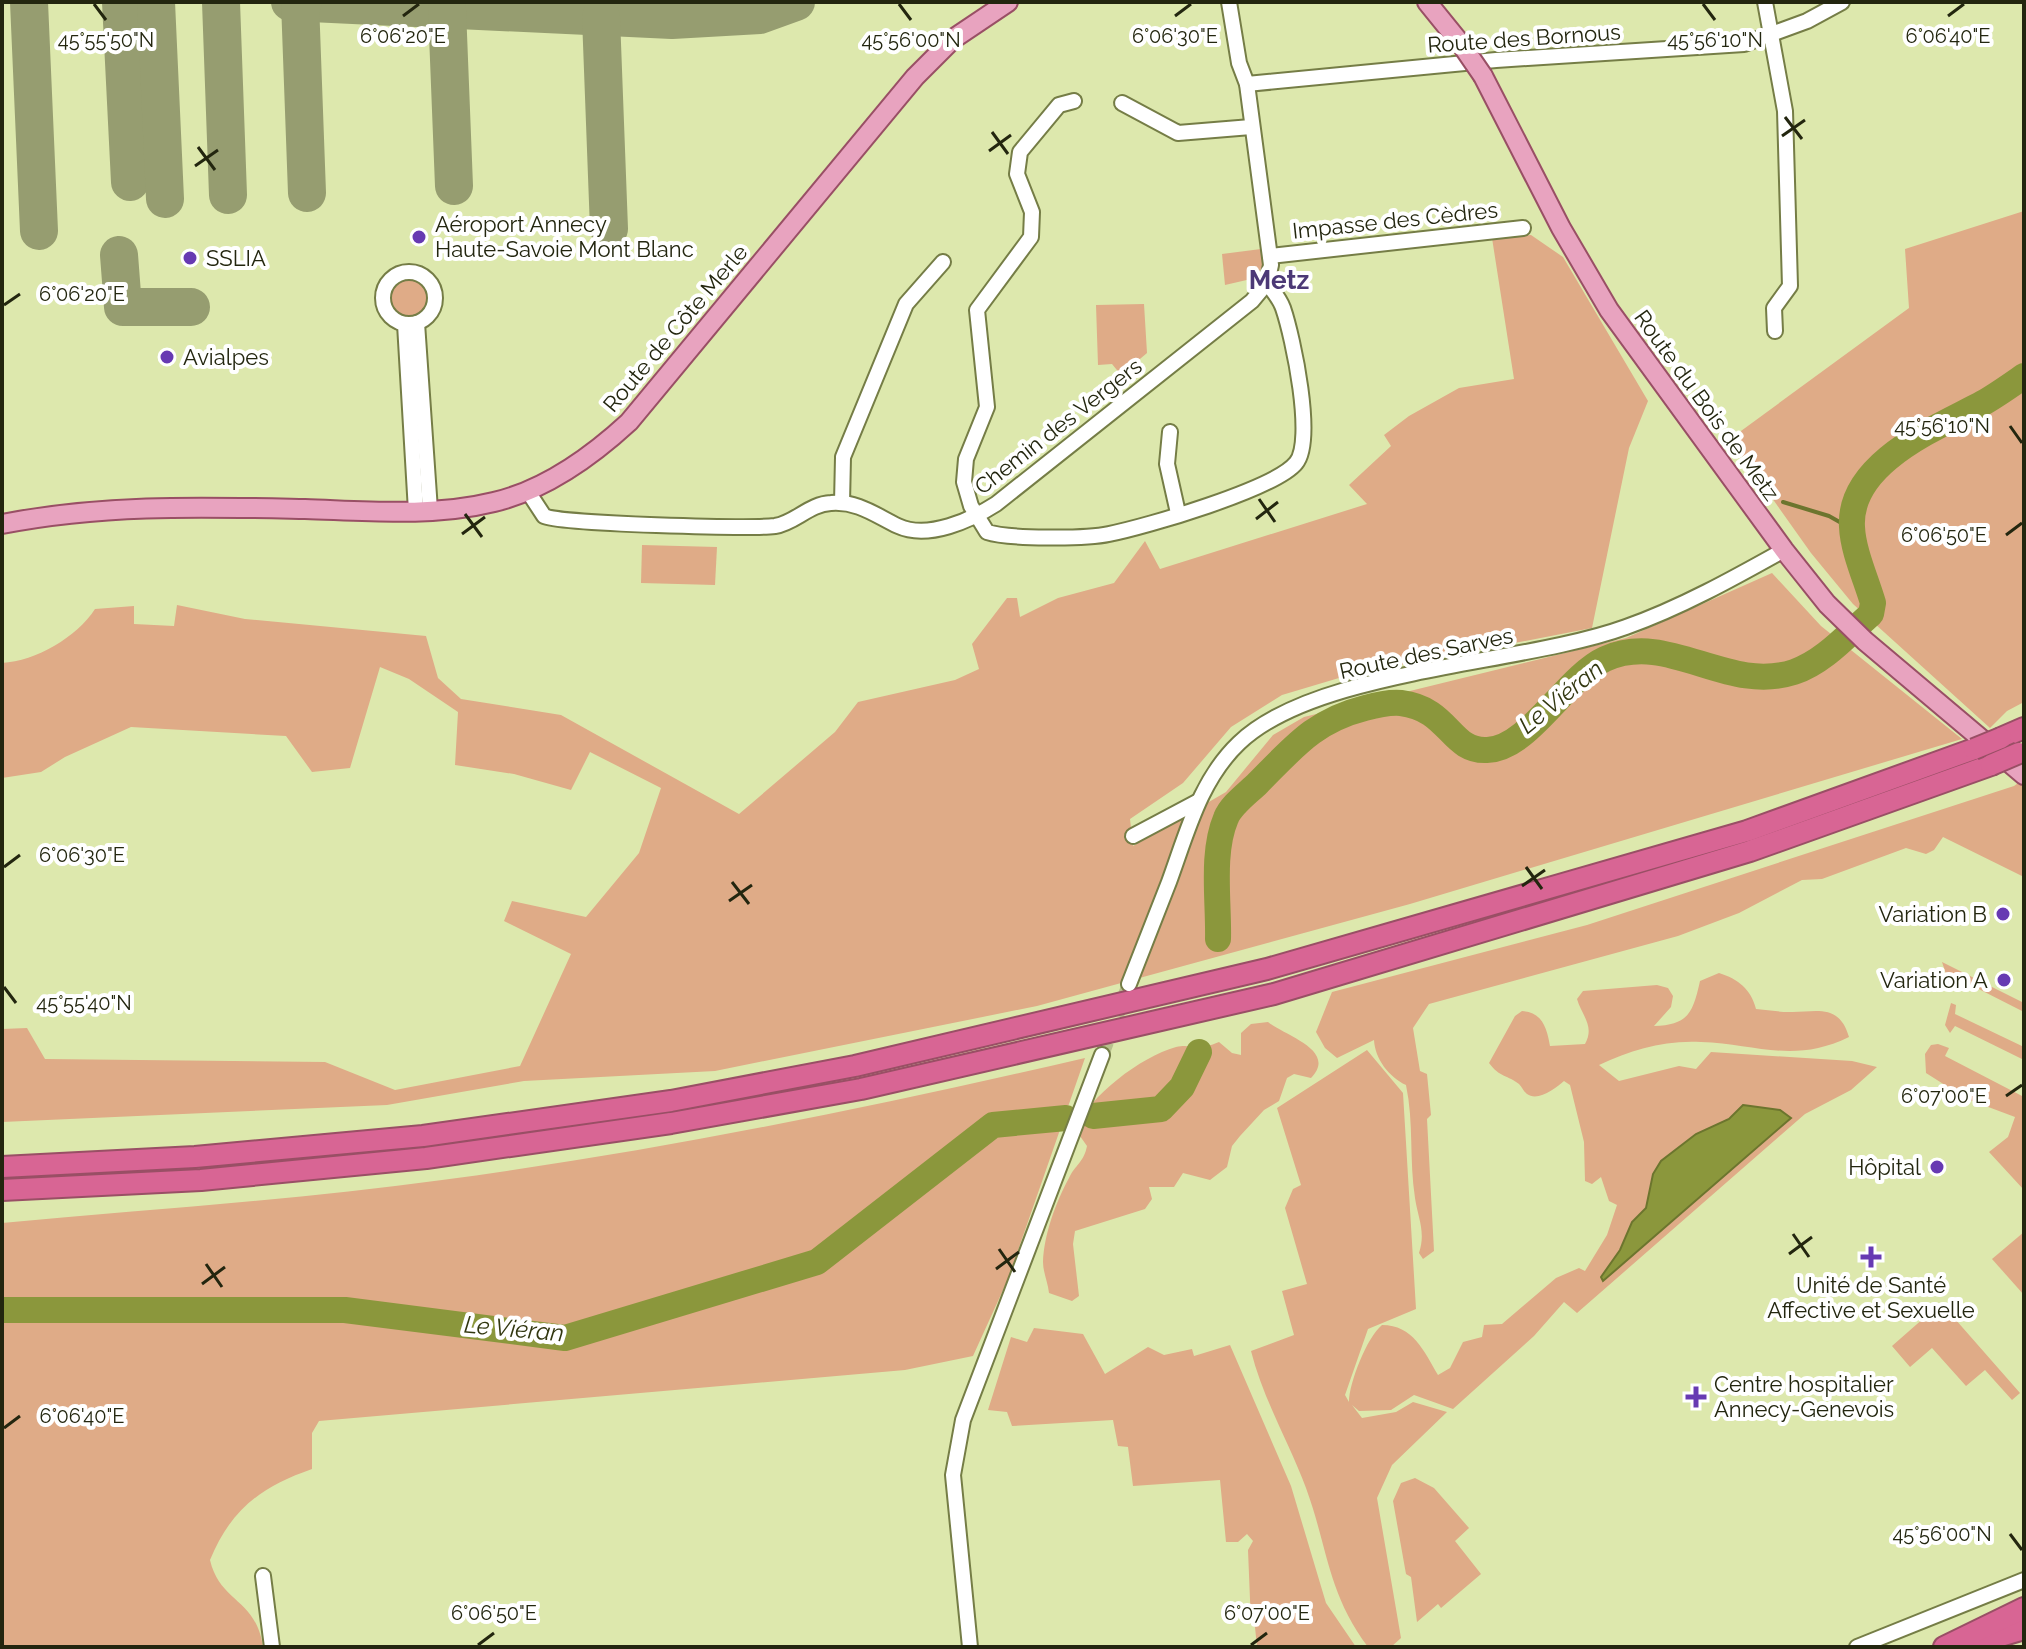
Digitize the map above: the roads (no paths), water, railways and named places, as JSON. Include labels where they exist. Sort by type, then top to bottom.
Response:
[{"type":"highway","points":[[2,1167],[195,1157],[423,1136],[671,1101],[855,1066],[1267,969],[1747,831],[2024,728]]},
{"type":"highway","points":[[2,1190],[201,1180],[426,1158],[671,1123],[861,1089],[1274,994],[1750,851],[2022,752]]},
{"type":"highway","points":[[1944,1647],[2024,1608]]},
{"type":"highway","points":[[1965,1647],[2024,1629]]},
{"type":"main road","name":"Route de Côte Merle","points":[[2,524],[102,508],[423,510],[483,505],[527,490],[576,465],[629,422],[915,77],[953,39],[1008,2]]},
{"type":"main road","name":"Route du Bois de Metz","points":[[1427,2],[1483,76],[1561,228],[1609,310],[1784,550],[1842,620],[2024,775]]},
{"type":"street","points":[[527,490],[544,516],[578,520],[775,526],[817,505],[842,503],[859,505],[900,527],[922,530],[976,516],[991,533],[1097,535],[1178,513],[1270,482],[1297,463],[1303,450],[1295,360],[1283,307],[1267,283],[1270,256],[1247,84],[1239,63],[1229,2]]},
{"type":"street","points":[[1765,2],[1774,35],[1785,111],[1790,286],[1774,308],[1775,331]]},
{"type":"street","name":"Route des Bornous","points":[[1247,84],[1496,60],[1709,48],[1774,35],[1842,2]]},
{"type":"street","name":"Chemin des Vergers","points":[[1074,101],[1059,105],[1020,152],[1017,174],[1032,212],[1031,237],[977,310],[987,407],[964,474],[965,491],[976,516],[1065,452],[1252,301],[1267,283]]},
{"type":"street","points":[[1122,103],[1178,133],[1251,127]]},
{"type":"street","name":"Impasse des Cèdres","points":[[1270,256],[1523,228]]},
{"type":"street","points":[[842,503],[843,457],[906,304],[943,262]]},
{"type":"street","points":[[411,324],[423,510]]},
{"type":"street","points":[[1170,432],[1167,464],[1178,513]]},
{"type":"street","name":"Route des Sarves","points":[[1129,984],[1197,802],[1240,742],[1298,707],[1353,688],[1548,649],[1627,627],[1784,550]]},
{"type":"street","points":[[1133,836],[1197,802]]},
{"type":"street","points":[[970,1647],[953,1475],[963,1420],[1102,1055]]},
{"type":"street","points":[[263,1576],[272,1647]]},
{"type":"street","points":[[1857,1647],[2024,1580]]},
{"type":"waterway","name":"Le Viéran","points":[[1218,939],[1217,862],[1226,818],[1240,799],[1318,728],[1347,713],[1401,703],[1430,713],[1465,744],[1487,750],[1503,747],[1518,738],[1590,668],[1605,659],[1629,652],[1675,656],[1745,675],[1769,677],[1805,667],[1835,647],[1871,614],[1873,603],[1857,555],[1852,527],[1855,504],[1865,484],[1880,466],[1900,450],[2024,376]]},
{"type":"waterway","points":[[1783,502],[1829,516],[1852,529]]},
{"type":"waterway","name":"Le Viéran","points":[[1093,1116],[1161,1109],[1182,1087],[1199,1052]]},
{"type":"waterway","name":"Le Viéran","points":[[2,1310],[345,1310],[565,1338],[817,1262],[993,1125],[1066,1118]]},
{"type":"tunnel","points":[[1102,1055],[1129,984]]},
{"type":"place","name":"Aéroport Annecy Haute-Savoie Mont Blanc","points":[[419,237]]},
{"type":"place","name":"SSLIA","points":[[190,258]]},
{"type":"place","name":"Avialpes","points":[[167,357]]},
{"type":"place","name":"Variation B","points":[[2003,914]]},
{"type":"place","name":"Variation A","points":[[2004,980]]},
{"type":"place","name":"Hôpital","points":[[1937,1167]]},
{"type":"place","name":"Unité de Santé Affective et Sexuelle","points":[[1871,1257]]},
{"type":"place","name":"Centre hospitalier Annecy-Genevois","points":[[1696,1397]]},
{"type":"district","name":"Metz","points":[[1279,280]]}]
